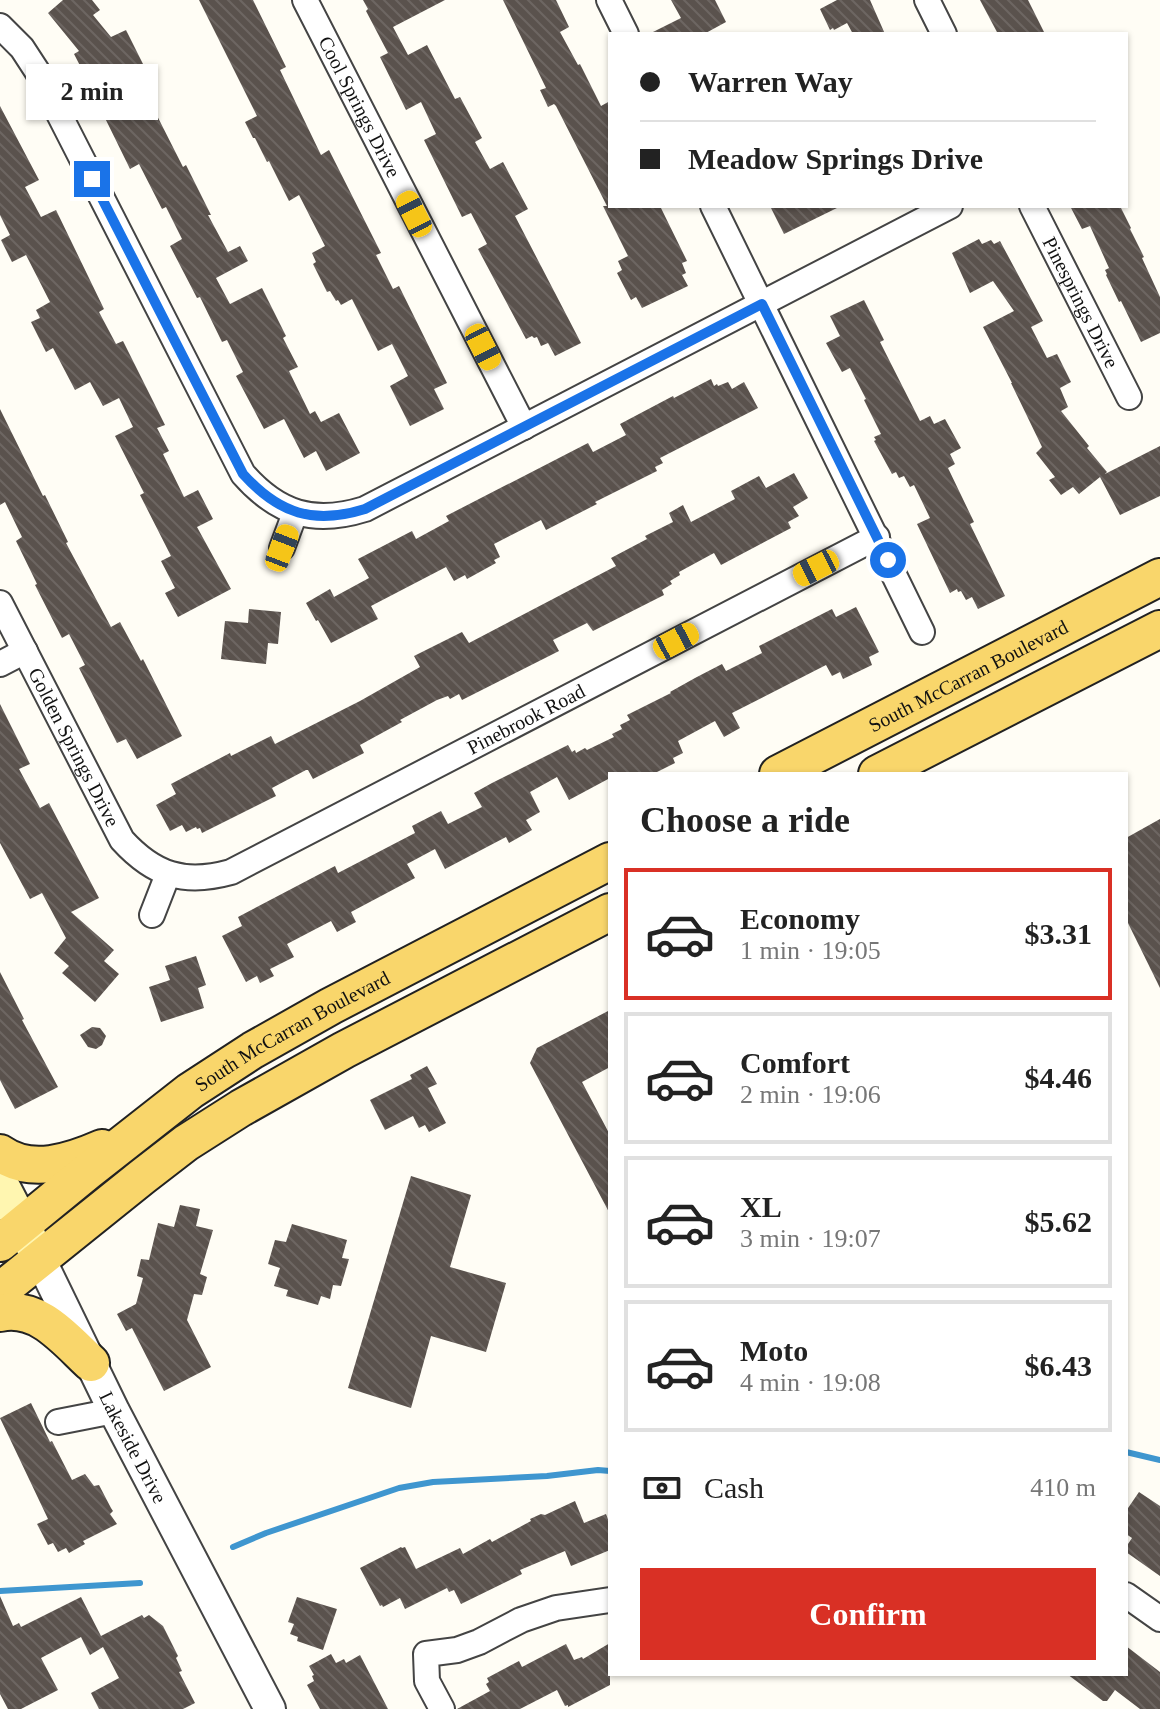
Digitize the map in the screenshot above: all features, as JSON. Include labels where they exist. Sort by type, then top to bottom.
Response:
[{"type":"main road","name":"South McCarran Boulevard","points":[[783,772],[808,763],[1160,577]]},
{"type":"main road","points":[[1003,709],[1016,676],[1160,600]]},
{"type":"main road","points":[[881,772],[1160,629]]},
{"type":"main road","name":"South McCarran Boulevard","points":[[11,1234],[190,1091],[253,1050],[344,999],[608,862]]},
{"type":"main road","name":"South McCarran Boulevard","points":[[0,1291],[186,1143],[241,1108],[331,1057],[608,913]]},
{"type":"main road","points":[[0,1153],[22,1163],[60,1163],[140,1130]]},
{"type":"main road","name":"Lakeside Drive","points":[[0,1182],[11,1234],[40,1259]]},
{"type":"main road","points":[[0,1313],[21,1311],[35,1315],[91,1363]]},
{"type":"street","name":"Cool Springs Drive","points":[[305,0],[524,427]]},
{"type":"street","points":[[609,0],[625,32]]},
{"type":"street","points":[[927,0],[943,32]]},
{"type":"street","points":[[0,26],[22,48],[37,71],[243,474],[259,491],[295,513],[319,517],[344,516],[365,509],[946,208]]},
{"type":"street","points":[[714,208],[922,632]]},
{"type":"street","name":"Pinesprings Drive","points":[[1033,208],[1129,397]]},
{"type":"street","points":[[282,548],[295,513]]},
{"type":"street","name":"Pinebrook Road","points":[[168,874],[200,878],[231,872],[877,537]]},
{"type":"street","name":"Golden Springs Drive","points":[[0,603],[122,840],[137,856],[168,874]]},
{"type":"street","points":[[0,664],[25,651]]},
{"type":"street","points":[[152,915],[168,874]]},
{"type":"street","name":"Lakeside Drive","points":[[40,1259],[114,1411],[270,1709]]},
{"type":"street","points":[[58,1422],[114,1411]]},
{"type":"street","points":[[1128,1596],[1160,1619]]},
{"type":"street","points":[[442,1709],[427,1681],[426,1654],[457,1650],[521,1620],[556,1608],[608,1600]]},
{"type":"building","points":[[63,0],[92,0],[100,10],[93,15],[111,37],[126,30],[150,78],[140,82],[183,167],[186,165],[211,215],[208,215],[228,252],[240,246],[248,261],[216,278],[230,304],[262,288],[298,367],[289,371],[310,414],[315,411],[321,422],[339,413],[360,453],[326,471],[316,451],[304,458],[284,419],[264,429],[236,376],[243,372],[227,340],[222,342],[170,246],[182,239],[166,207],[162,209],[139,164],[130,169],[104,116],[114,110],[98,79],[89,83],[74,54],[79,51],[48,13]]},
{"type":"building","points":[[199,0],[253,0],[286,67],[280,70],[321,155],[329,150],[381,253],[376,255],[393,289],[399,286],[447,383],[434,389],[444,409],[410,426],[390,386],[408,376],[392,344],[378,351],[352,299],[341,305],[330,291],[327,292],[313,264],[316,262],[312,253],[325,246],[299,195],[289,201],[269,161],[253,138],[245,122],[257,116]]},
{"type":"building","points":[[363,0],[445,0],[393,27],[408,55],[427,45],[455,99],[460,97],[482,138],[475,142],[490,169],[503,162],[528,209],[515,216],[581,343],[555,356],[548,343],[541,346],[537,337],[526,339],[478,249],[487,244],[471,213],[462,217],[424,140],[436,134],[421,102],[406,110],[380,57],[388,53]]},
{"type":"building","points":[[503,0],[556,0],[569,27],[560,32],[601,106],[608,102],[608,208],[661,208],[687,261],[682,263],[686,273],[682,275],[688,286],[642,308],[636,297],[631,300],[617,273],[622,270],[618,261],[628,256],[603,206],[607,206],[556,106],[548,107],[540,90],[546,88]]},
{"type":"building","points":[[671,0],[715,0],[726,22],[708,32],[653,32],[681,18]]},
{"type":"building","points":[[837,0],[870,0],[884,32],[852,32],[847,23],[830,30],[820,9]]},
{"type":"building","points":[[980,0],[1028,0],[1044,32],[997,32]]},
{"type":"building","points":[[0,106],[39,180],[25,187],[41,217],[56,210],[104,309],[99,312],[116,344],[123,341],[165,425],[157,428],[169,451],[163,454],[184,497],[198,490],[213,519],[197,527],[231,589],[178,617],[165,593],[175,588],[161,561],[171,556],[115,436],[133,427],[119,398],[103,406],[90,382],[75,390],[53,348],[46,352],[31,322],[40,318],[36,310],[50,302],[26,255],[12,262],[1,240],[10,235],[0,215]]},
{"type":"building","points":[[771,208],[837,208],[784,234]]},
{"type":"building","points":[[1071,208],[1121,208],[1160,297],[1160,333],[1141,342],[1106,275],[1105,270],[1109,268],[1090,226],[1082,229]]},
{"type":"building","points":[[979,239],[982,244],[991,240],[994,244],[1000,241],[1043,321],[1031,327],[1047,358],[1057,354],[1071,382],[1060,388],[1068,407],[1061,411],[1089,446],[1087,448],[1107,472],[1105,474],[1160,446],[1160,496],[1120,515],[1100,477],[1079,494],[1073,487],[1061,495],[1049,480],[1055,477],[1036,453],[1042,447],[983,327],[1014,311],[993,281],[970,293],[952,253]]},
{"type":"building","points":[[864,300],[884,340],[880,342],[920,421],[930,416],[934,424],[945,419],[961,448],[950,454],[955,464],[948,468],[974,522],[970,524],[1005,596],[978,609],[972,597],[966,600],[957,589],[950,593],[917,524],[930,518],[914,485],[910,487],[904,476],[899,478],[896,472],[892,474],[874,441],[874,437],[881,434],[866,399],[850,368],[842,372],[826,343],[840,336],[830,316]]},
{"type":"building","points":[[711,379],[714,386],[728,382],[732,389],[744,382],[758,408],[660,458],[663,463],[655,467],[657,471],[595,502],[597,504],[546,530],[541,520],[494,544],[500,557],[494,560],[496,563],[467,579],[465,575],[454,581],[446,567],[371,606],[378,619],[331,643],[316,621],[306,603],[330,589],[334,597],[369,578],[358,559],[412,531],[416,539],[449,521],[446,516],[588,443],[593,452],[626,435],[620,424]]},
{"type":"building","points":[[0,409],[111,627],[120,622],[141,661],[143,659],[182,736],[137,759],[126,739],[117,743],[79,668],[85,665],[69,634],[62,638],[35,585],[16,541],[22,537],[5,502],[0,505]]},
{"type":"building","points":[[794,473],[808,498],[793,507],[799,516],[788,522],[791,528],[721,565],[714,553],[679,572],[680,575],[670,581],[672,584],[662,590],[664,595],[593,631],[587,623],[553,640],[559,651],[462,700],[459,694],[450,699],[448,696],[437,700],[360,745],[364,753],[313,779],[306,770],[272,788],[276,796],[202,833],[196,827],[186,832],[182,825],[170,831],[156,805],[176,794],[171,784],[230,753],[231,756],[271,736],[275,744],[420,667],[414,656],[462,632],[469,643],[616,566],[611,558],[673,522],[669,513],[683,505],[691,522],[735,499],[731,491],[759,476],[766,488]]},
{"type":"building","points":[[856,607],[879,652],[869,657],[872,665],[843,679],[840,672],[832,676],[826,665],[732,713],[740,728],[724,737],[715,721],[678,741],[683,753],[673,758],[675,763],[657,772],[608,772],[608,779],[569,800],[557,777],[530,792],[540,812],[526,820],[532,830],[509,843],[506,837],[445,869],[435,849],[407,864],[415,878],[351,912],[356,922],[337,932],[331,921],[287,944],[294,957],[270,969],[274,976],[260,983],[257,976],[246,982],[222,936],[242,926],[238,917],[335,866],[338,873],[415,833],[412,826],[441,811],[448,824],[482,807],[474,793],[492,783],[568,745],[576,753],[614,737],[612,734],[622,729],[620,725],[630,720],[627,715],[695,678],[722,664],[726,671],[762,653],[759,646],[832,609],[836,617]]},
{"type":"building","points":[[249,609],[281,612],[278,644],[268,643],[266,664],[221,659],[225,621],[248,623]]},
{"type":"building","points":[[0,704],[30,764],[19,769],[40,808],[49,803],[99,898],[71,912],[114,950],[104,961],[119,974],[95,1002],[62,973],[69,966],[54,953],[66,938],[42,893],[30,899],[0,843]]},
{"type":"building","points":[[1160,819],[1160,988],[1128,923],[1128,837]]},
{"type":"building","points":[[196,956],[206,985],[198,988],[204,1008],[161,1022],[149,987],[170,980],[165,966]]},
{"type":"building","points":[[0,972],[58,1087],[15,1109],[0,1080]]},
{"type":"building","points":[[608,1011],[608,1068],[582,1082],[608,1131],[608,1210],[530,1063],[537,1048]]},
{"type":"building","points":[[92,1027],[100,1028],[106,1036],[96,1049],[88,1047],[80,1035]]},
{"type":"building","points":[[427,1066],[437,1084],[428,1088],[446,1123],[429,1132],[425,1125],[419,1128],[413,1116],[385,1130],[370,1100],[412,1079],[410,1075]]},
{"type":"building","points":[[411,1176],[471,1195],[450,1267],[506,1283],[486,1352],[431,1336],[411,1408],[348,1388]]},
{"type":"building","points":[[180,1205],[200,1209],[196,1226],[213,1230],[200,1274],[207,1277],[202,1295],[194,1294],[187,1320],[211,1367],[164,1391],[132,1328],[126,1331],[117,1314],[136,1304],[143,1278],[137,1276],[141,1259],[149,1260],[158,1223],[174,1227]]},
{"type":"building","points":[[292,1224],[347,1240],[342,1258],[349,1259],[341,1286],[333,1285],[330,1299],[321,1296],[318,1305],[286,1296],[288,1290],[274,1286],[280,1268],[268,1264],[275,1240],[286,1242]]},
{"type":"building","points":[[31,1403],[72,1480],[85,1474],[94,1486],[99,1485],[117,1524],[83,1541],[85,1544],[69,1553],[66,1548],[58,1552],[53,1543],[48,1545],[37,1524],[48,1519],[0,1418]]},
{"type":"building","points":[[1139,1492],[1160,1506],[1160,1576],[1128,1553],[1132,1538],[1128,1535],[1128,1508]]},
{"type":"building","points":[[575,1501],[584,1523],[606,1514],[608,1551],[571,1566],[565,1551],[520,1570],[522,1574],[461,1604],[454,1590],[449,1592],[447,1588],[405,1609],[400,1598],[380,1606],[360,1568],[405,1547],[416,1569],[460,1548],[463,1554],[490,1539],[492,1542],[530,1519]]},
{"type":"building","points":[[0,1596],[13,1626],[19,1623],[21,1627],[81,1597],[101,1636],[142,1615],[144,1618],[149,1615],[163,1626],[178,1656],[176,1658],[182,1671],[179,1672],[195,1703],[183,1709],[99,1709],[91,1693],[119,1678],[103,1647],[90,1655],[81,1637],[41,1658],[58,1690],[21,1709],[8,1709],[0,1694]]},
{"type":"building","points":[[297,1597],[337,1609],[323,1650],[297,1641],[298,1637],[290,1634],[294,1624],[288,1622]]},
{"type":"building","points":[[566,1644],[574,1660],[583,1659],[608,1644],[610,1685],[568,1707],[557,1690],[520,1709],[457,1709],[490,1691],[487,1678],[519,1661],[522,1667]]},
{"type":"building","points":[[1128,1648],[1160,1672],[1160,1709],[1140,1709],[1115,1690],[1107,1701],[1070,1676],[1128,1676]]},
{"type":"building","points":[[331,1654],[336,1663],[344,1659],[346,1663],[360,1655],[388,1709],[320,1709],[307,1685],[314,1681],[309,1666]]},
{"type":"waterway","points":[[1128,1452],[1160,1460]]},
{"type":"waterway","points":[[233,1547],[399,1488],[433,1482],[608,1471]]},
{"type":"waterway","points":[[0,1591],[140,1583]]},
{"type":"route","points":[[92,179],[243,474],[259,491],[295,513],[319,517],[344,516],[365,509],[762,304],[888,560]]}]
